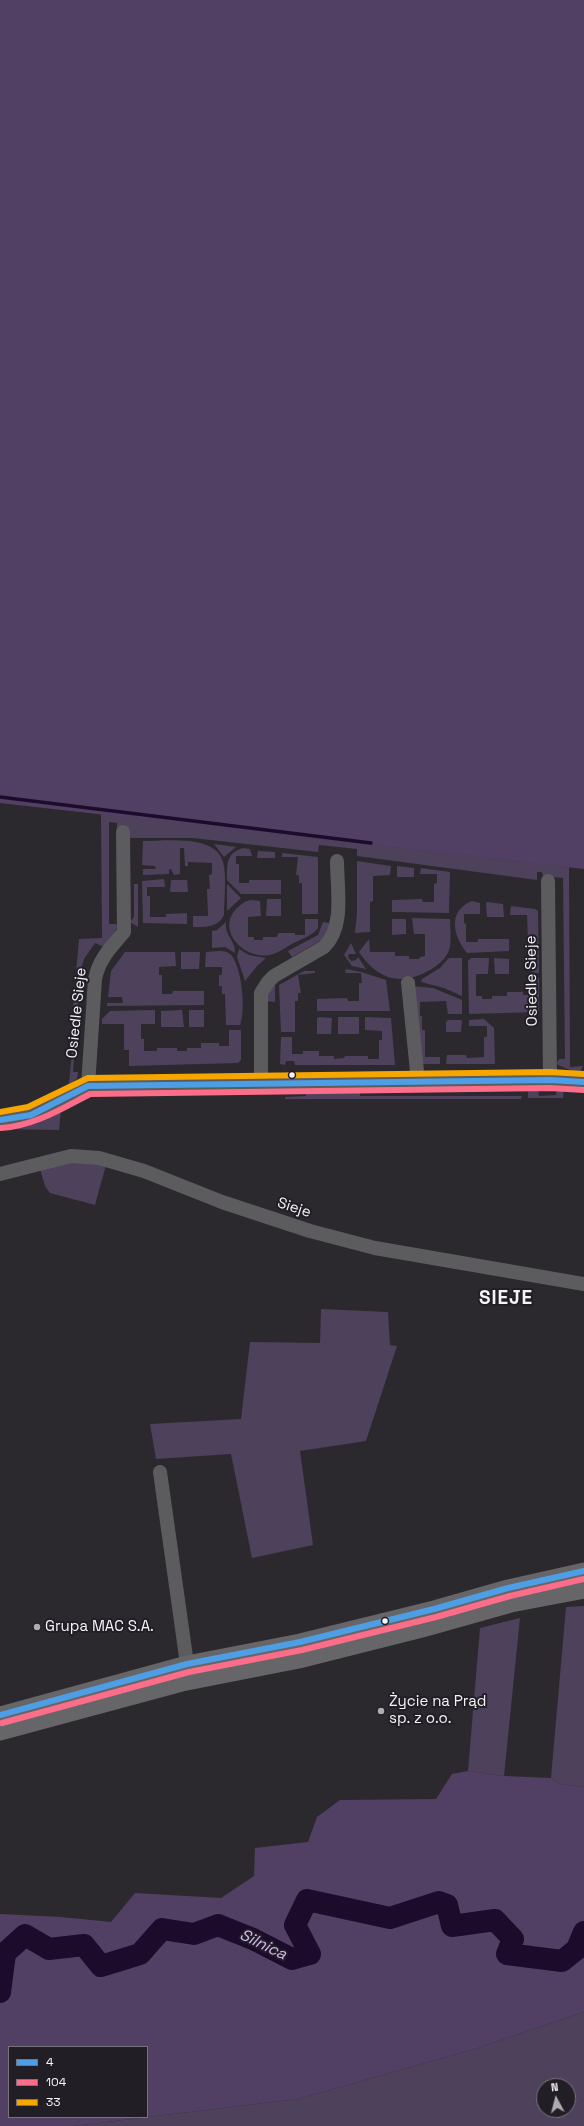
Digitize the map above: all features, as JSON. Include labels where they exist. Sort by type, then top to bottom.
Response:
[{"type":"main road","points":[[0,1715],[187,1664],[315,1639],[508,1588],[584,1571]]},
{"type":"main road","points":[[0,1732],[182,1683],[299,1660],[511,1604],[584,1590]]},
{"type":"street","name":"Osiedle Sieje","points":[[88,1086],[97,966],[102,957],[124,932],[123,832]]},
{"type":"street","points":[[261,1083],[261,993],[274,976],[324,947],[330,941],[337,922],[337,861]]},
{"type":"street","name":"Osiedle Sieje","points":[[548,881],[550,1080]]},
{"type":"street","points":[[408,983],[418,1081]]},
{"type":"street","points":[[0,1120],[15,1119],[31,1115],[88,1086],[418,1081],[550,1080],[584,1082]]},
{"type":"street","name":"Sieje","points":[[0,1174],[71,1156],[99,1158],[144,1171],[222,1202],[310,1232],[375,1248],[584,1284]]},
{"type":"street","points":[[160,1472],[187,1664]]},
{"type":"shaded area","points":[[0,0],[584,0],[584,869],[0,803]]},
{"type":"shaded area","points":[[101,814],[569,867],[570,1067],[583,1066],[579,1074],[556,1064],[559,1059],[565,1059],[563,878],[543,876],[542,872],[537,872],[537,880],[357,856],[357,849],[319,845],[318,852],[193,838],[130,838],[117,829],[117,823],[109,822],[109,924],[116,924],[118,927],[104,947],[95,943],[84,959],[81,969],[73,1072],[78,1072],[77,1079],[69,1084],[75,1020],[72,1020],[79,939],[102,938]]},
{"type":"shaded area","points":[[143,841],[189,841],[211,847],[218,853],[223,862],[224,868],[224,915],[215,925],[193,927],[193,916],[208,916],[207,889],[210,889],[209,875],[212,874],[212,863],[188,862],[188,866],[185,866],[184,848],[180,848],[180,874],[174,875],[171,869],[169,869],[169,874],[143,875],[143,869],[156,869],[155,866],[142,865]]},
{"type":"shaded area","points":[[214,844],[236,847],[224,857]]},
{"type":"shaded area","points":[[243,848],[250,849],[252,856],[236,856],[236,864],[239,864],[239,883],[249,883],[249,880],[281,880],[281,894],[241,894],[227,880],[230,856],[237,850]]},
{"type":"shaded area","points":[[258,851],[275,852],[275,858],[257,858]]},
{"type":"shaded area","points":[[282,853],[318,857],[318,914],[302,914],[302,883],[299,883],[299,875],[296,875],[298,857],[282,857]]},
{"type":"shaded area","points":[[357,861],[391,866],[390,875],[373,876],[373,901],[370,902],[370,932],[355,933],[357,913]]},
{"type":"shaded area","points":[[397,866],[414,868],[414,877],[397,877]]},
{"type":"shaded area","points":[[421,868],[450,872],[449,913],[392,912],[392,900],[422,899],[423,902],[434,902],[434,884],[437,883],[437,874],[420,874]]},
{"type":"shaded area","points":[[164,879],[165,887],[147,887],[147,896],[150,896],[150,917],[166,917],[166,914],[187,913],[187,924],[143,923],[142,881]]},
{"type":"shaded area","points":[[171,880],[187,880],[188,892],[170,892]]},
{"type":"shaded area","points":[[134,884],[138,884],[138,927],[130,922],[134,917]]},
{"type":"shaded area","points":[[227,884],[241,898],[228,910],[227,910]]},
{"type":"shaded area","points":[[267,899],[281,899],[281,916],[266,916]]},
{"type":"shaded area","points":[[251,900],[260,901],[261,916],[248,917],[248,937],[254,937],[254,940],[263,940],[263,937],[277,937],[278,933],[295,933],[295,935],[305,935],[305,919],[318,919],[318,928],[310,935],[276,953],[263,956],[253,954],[236,942],[231,934],[229,925],[231,916],[238,907]]},
{"type":"shaded area","points":[[472,901],[480,903],[480,914],[464,914],[464,923],[466,924],[466,942],[478,942],[478,939],[509,939],[509,951],[467,953],[458,939],[455,924],[459,911],[464,905]]},
{"type":"shaded area","points":[[487,902],[503,904],[504,917],[487,917]]},
{"type":"shaded area","points":[[511,906],[535,909],[538,911],[539,973],[533,973],[531,971],[531,941],[528,941],[527,915],[510,915]]},
{"type":"shaded area","points":[[412,918],[450,919],[451,935],[449,950],[444,959],[430,970],[409,978],[390,978],[373,969],[359,952],[369,939],[370,952],[395,952],[395,956],[409,956],[409,959],[419,959],[420,957],[425,956],[425,934],[414,934]]},
{"type":"shaded area","points":[[392,919],[406,919],[406,934],[392,935]]},
{"type":"shaded area","points":[[226,922],[227,931],[234,945],[235,953],[225,947],[212,948],[212,931],[217,930]]},
{"type":"shaded area","points":[[323,922],[331,923],[325,938],[292,957],[288,951],[318,935]]},
{"type":"shaded area","points":[[351,943],[356,954],[349,954],[348,957],[351,961],[356,960],[358,957],[366,969],[352,966],[344,955]]},
{"type":"shaded area","points":[[239,949],[249,955],[266,958],[257,966],[245,981],[237,957]]},
{"type":"shaded area","points":[[125,952],[175,952],[176,966],[159,967],[159,975],[162,975],[162,994],[172,994],[173,991],[204,991],[204,1005],[107,1006],[107,1003],[123,1003],[122,997],[108,997],[111,971]]},
{"type":"shaded area","points":[[181,952],[200,952],[199,969],[181,969]]},
{"type":"shaded area","points":[[206,952],[228,952],[234,959],[240,977],[243,999],[242,1019],[240,1025],[226,1025],[225,994],[222,994],[222,986],[219,986],[219,975],[222,975],[222,967],[205,967]]},
{"type":"shaded area","points":[[449,958],[462,958],[462,996],[444,988],[421,982],[422,979],[440,968]]},
{"type":"shaded area","points":[[471,958],[489,958],[488,974],[476,974],[476,996],[482,996],[482,999],[492,999],[492,996],[507,996],[507,992],[523,992],[523,995],[534,995],[534,978],[539,978],[539,1012],[469,1014],[468,961]]},
{"type":"shaded area","points":[[494,958],[509,959],[509,974],[495,974]]},
{"type":"shaded area","points":[[346,969],[361,972],[386,980],[390,1011],[317,1011],[317,999],[347,998],[348,1001],[359,1001],[359,983],[362,983],[361,973],[345,973]]},
{"type":"shaded area","points":[[304,971],[315,971],[315,973],[298,975],[301,993],[298,993],[298,1001],[295,1001],[295,1032],[281,1032],[279,985]]},
{"type":"shaded area","points":[[275,982],[275,1002],[267,1001],[267,993]]},
{"type":"shaded area","points":[[412,986],[433,988],[462,1000],[462,1014],[448,1014],[446,1001],[420,1002],[422,1030],[425,1030],[425,1057],[440,1057],[440,1064],[421,1064]]},
{"type":"shaded area","points":[[155,1010],[155,1024],[141,1024],[141,1039],[144,1039],[144,1051],[157,1051],[157,1048],[177,1048],[177,1051],[187,1051],[187,1048],[201,1048],[201,1043],[219,1043],[219,1046],[229,1046],[229,1030],[241,1030],[241,1060],[238,1063],[129,1066],[129,1050],[124,1050],[124,1024],[102,1024],[102,1019],[110,1011]]},
{"type":"shaded area","points":[[182,1010],[184,1027],[161,1027],[161,1011]]},
{"type":"shaded area","points":[[189,1010],[204,1010],[204,1027],[189,1027]]},
{"type":"shaded area","points":[[338,1017],[359,1017],[359,1034],[338,1034]]},
{"type":"shaded area","points":[[365,1017],[391,1018],[395,1065],[295,1065],[294,1061],[286,1061],[285,1065],[280,1064],[281,1037],[292,1037],[292,1054],[303,1054],[303,1051],[319,1051],[319,1056],[334,1056],[334,1059],[344,1058],[345,1056],[368,1056],[368,1059],[379,1059],[379,1040],[382,1040],[382,1031],[365,1030]]},
{"type":"shaded area","points":[[317,1018],[332,1018],[331,1034],[317,1034]]},
{"type":"shaded area","points":[[484,1019],[494,1028],[495,1064],[446,1064],[447,1055],[466,1055],[467,1058],[484,1057],[484,1037],[487,1037],[487,1026],[469,1026],[469,1020]]},
{"type":"shaded area","points":[[448,1020],[462,1020],[461,1032],[446,1032],[446,1022]]},
{"type":"shaded area","points":[[528,1086],[538,1087],[539,1096],[556,1095],[557,1087],[564,1086],[563,1098],[528,1098]]},
{"type":"shaded area","points":[[306,1088],[360,1089],[360,1096],[522,1096],[521,1099],[285,1099],[285,1097],[306,1096]]},
{"type":"shaded area","points":[[144,1091],[144,1094],[97,1094],[81,1099],[79,1097],[90,1092]]},
{"type":"shaded area","points":[[77,1098],[78,1100],[61,1110],[59,1130],[0,1129],[0,1126],[23,1123],[41,1117]]},
{"type":"shaded area","points":[[71,1161],[106,1165],[95,1205],[50,1193],[45,1186],[40,1169]]},
{"type":"shaded area","points":[[321,1309],[388,1312],[390,1345],[397,1346],[366,1441],[300,1451],[313,1545],[252,1558],[231,1454],[156,1459],[150,1424],[241,1419],[250,1342],[320,1343]]},
{"type":"shaded area","points":[[584,1606],[584,1787],[561,1784],[551,1778],[566,1607]]},
{"type":"shaded area","points":[[520,1618],[504,1776],[468,1771],[480,1628]]},
{"type":"shaded area","points":[[468,1771],[504,1776],[551,1778],[561,1784],[584,1787],[584,2012],[478,2048],[298,2099],[148,2117],[148,2046],[8,2046],[8,2118],[140,2118],[73,2126],[0,2126],[0,1914],[61,1917],[111,1922],[135,1893],[221,1898],[254,1876],[255,1848],[308,1842],[317,1817],[340,1800],[436,1799],[452,1774]]},
{"type":"shaded area","points":[[584,2012],[584,2126],[73,2126],[298,2099],[478,2048]]},
{"type":"waterway","points":[[0,797],[371,843]]},
{"type":"waterway","name":"Silnica","points":[[0,1992],[5,1953],[25,1935],[49,1949],[84,1945],[101,1966],[140,1954],[162,1929],[194,1934],[218,1925],[253,1939],[292,1959],[310,1954],[295,1925],[307,1900],[390,1918],[439,1902],[447,1905],[452,1926],[495,1920],[513,1939],[507,1954],[562,1961],[577,1949],[584,1932]]},
{"type":"transit line","name":"33","points":[[0,1112],[28,1107],[88,1078],[550,1072],[584,1074]]},
{"type":"transit line","name":"4","points":[[0,1120],[31,1115],[88,1086],[550,1080],[584,1082]]},
{"type":"transit line","name":"104","points":[[1,1128],[25,1124],[47,1116],[90,1094],[550,1088],[584,1090]]},
{"type":"transit line","name":"4","points":[[0,1715],[187,1664],[300,1642],[434,1609],[508,1588],[584,1571]]},
{"type":"transit line","name":"104","points":[[2,1723],[189,1672],[302,1650],[436,1617],[510,1596],[584,1579]]},
{"type":"place","name":"Grupa MAC S.A.","points":[[37,1627]]},
{"type":"place","name":"Życie na Prąd sp. z o.o.","points":[[381,1711]]},
{"type":"district","name":"SIEJE","points":[[506,1299]]}]
